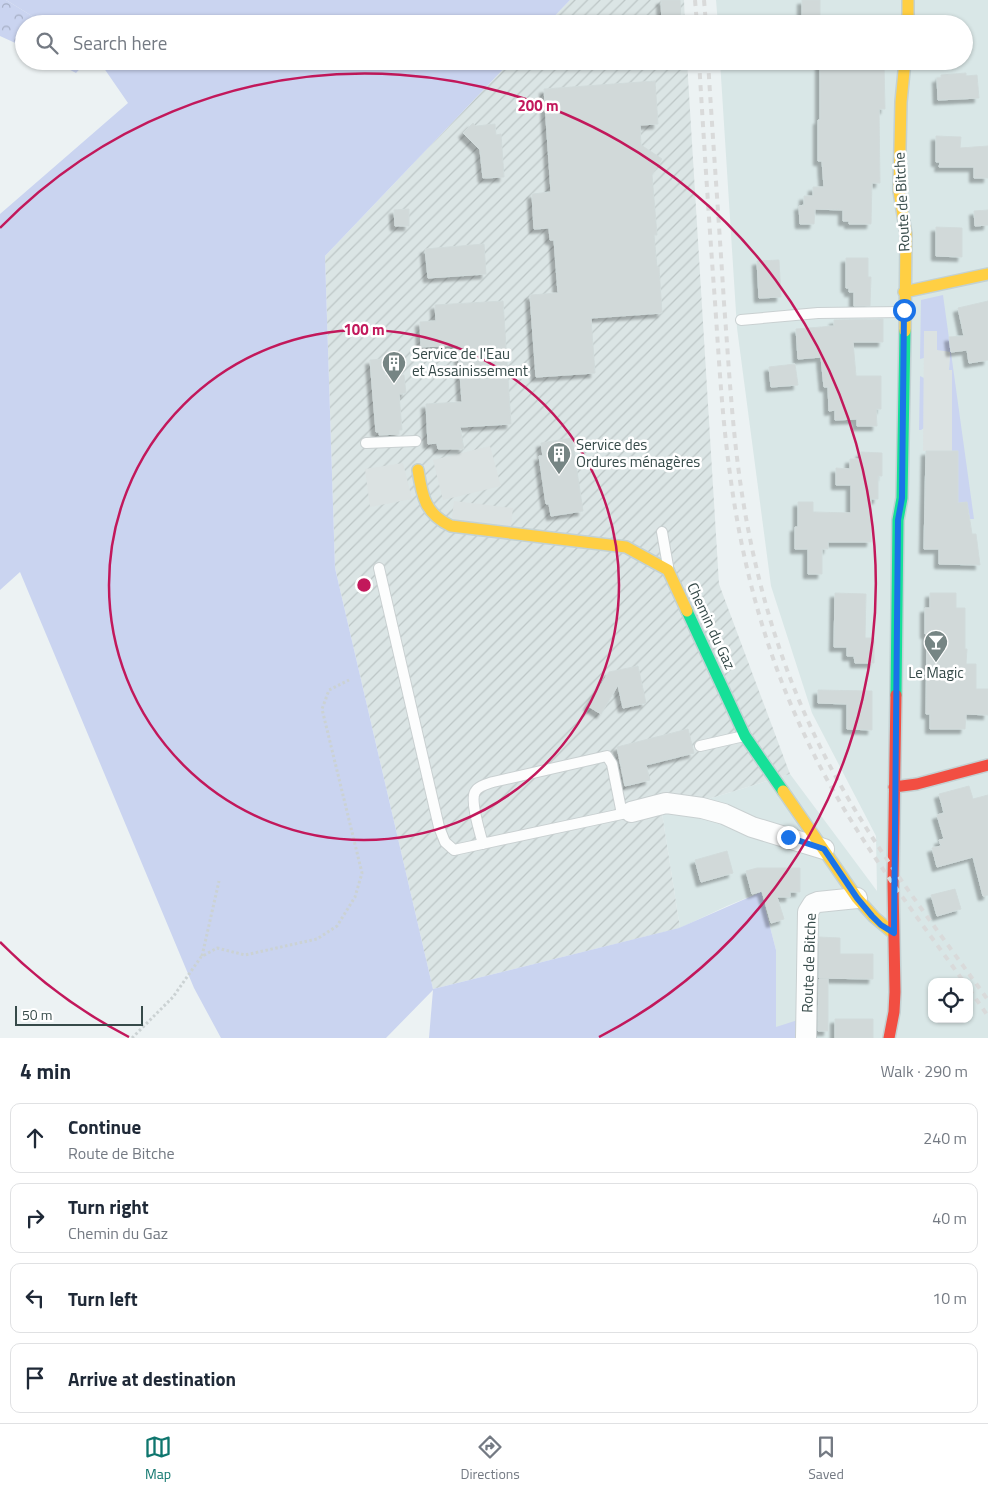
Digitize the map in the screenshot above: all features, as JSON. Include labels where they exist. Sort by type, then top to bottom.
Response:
[{"type":"main road","points":[[908,0],[908,15]]},
{"type":"main road","name":"Route de Bitche","points":[[889,1038],[894,1005],[895,952],[894,788],[898,520],[902,498],[906,234],[899,191],[901,102],[905,70]]},
{"type":"main road","points":[[904,292],[988,274]]},
{"type":"main road","points":[[418,470],[424,502],[441,523],[450,526],[626,547],[668,570]]},
{"type":"main road","name":"Chemin du Gaz","points":[[668,570],[745,736],[857,898],[881,925],[894,933]]},
{"type":"main road","points":[[894,788],[917,784],[988,765]]},
{"type":"street","points":[[626,813],[666,803],[702,808],[724,814],[752,827],[824,849]]},
{"type":"street","name":"Route de Bitche","points":[[806,1038],[808,912],[813,904],[818,902],[857,898]]},
{"type":"lane","points":[[742,320],[818,313],[904,312]]},
{"type":"lane","points":[[366,443],[416,441]]},
{"type":"lane","points":[[662,532],[668,570]]},
{"type":"lane","points":[[379,568],[439,827],[445,842],[454,850],[483,844],[626,813],[612,764],[607,756],[492,782],[482,786],[475,792],[473,800],[483,844]]},
{"type":"lane","points":[[700,746],[745,736]]},
{"type":"path","points":[[132,1038],[173,997],[202,957],[217,948],[245,955],[317,939],[337,926],[355,897],[362,873],[322,708],[329,690],[348,680]]},
{"type":"path","points":[[202,957],[219,881]]},
{"type":"shaded area","points":[[570,0],[684,0],[685,15],[556,15]]},
{"type":"shaded area","points":[[716,0],[988,0],[988,1038],[800,1038],[776,1027],[776,950],[761,892],[680,928],[662,813],[790,774],[877,891],[876,836],[812,713],[771,586],[737,328],[721,70],[973,70],[973,15],[717,15]]},
{"type":"shaded area","points":[[502,70],[688,70],[719,584],[790,774],[662,813],[680,928],[433,989],[335,568],[325,256]]},
{"type":"shaded area","points":[[924,331],[937,331],[937,350],[950,352],[949,370],[952,370],[952,451],[923,451]]},
{"type":"shaded area","points":[[490,446],[501,486],[443,500],[433,460]]},
{"type":"shaded area","points":[[403,463],[412,499],[370,507],[365,469]]},
{"type":"shaded area","points":[[454,501],[513,508],[510,533],[451,526]]},
{"type":"green space","points":[[0,0],[6,0],[30,15],[15,15],[15,43],[0,36]]},
{"type":"green space","points":[[6,0],[570,0],[556,15],[30,15]]},
{"type":"green space","points":[[105,70],[502,70],[325,256],[335,568],[433,989],[679,928],[761,892],[776,950],[776,1027],[801,1019],[800,1038],[429,1038],[433,990],[386,1038],[221,1038],[194,988],[20,572],[0,590],[0,214],[128,103]]},
{"type":"green space","points":[[943,295],[974,519],[970,519],[967,503],[958,503],[958,451],[952,451],[952,371],[949,370],[950,352],[938,351],[924,331],[924,358],[920,359],[921,300]]},
{"type":"green space","points":[[920,376],[924,378],[924,428],[919,430]]},
{"type":"building","points":[[661,0],[680,0],[681,15],[662,15]]},
{"type":"building","points":[[802,0],[820,0],[820,15],[802,15]]},
{"type":"building","points":[[820,70],[884,70],[885,109],[879,109],[880,183],[872,183],[871,224],[849,224],[849,221],[843,221],[843,210],[815,209],[814,224],[800,224],[799,206],[804,205],[804,196],[813,196],[813,187],[824,187],[822,161],[818,161],[818,120],[820,120]]},
{"type":"building","points":[[966,73],[966,76],[977,75],[979,98],[938,100],[937,78],[941,78],[941,75]]},
{"type":"building","points":[[655,81],[658,124],[640,125],[641,145],[662,159],[652,175],[657,235],[654,235],[657,267],[659,267],[662,313],[591,318],[595,373],[536,377],[530,295],[558,293],[554,240],[550,240],[549,228],[534,229],[532,194],[551,192],[544,89]]},
{"type":"building","points":[[473,123],[476,126],[495,124],[496,135],[501,134],[504,177],[483,178],[480,150],[463,133]]},
{"type":"building","points":[[936,136],[961,137],[960,148],[988,146],[988,178],[974,178],[974,167],[939,167],[940,162],[936,162]]},
{"type":"building","points":[[409,209],[409,226],[395,226],[394,210]]},
{"type":"building","points":[[988,210],[988,225],[975,226],[974,211]]},
{"type":"building","points":[[936,227],[962,228],[962,257],[936,256]]},
{"type":"building","points":[[484,244],[486,274],[428,278],[425,249]]},
{"type":"building","points":[[846,258],[868,258],[868,277],[871,277],[870,306],[854,306],[854,292],[849,292],[849,288],[846,288]]},
{"type":"building","points":[[779,260],[781,297],[759,298],[757,261]]},
{"type":"building","points":[[503,301],[511,424],[460,427],[464,449],[438,449],[437,443],[428,444],[426,404],[462,402],[458,345],[421,347],[420,322],[436,321],[435,305]]},
{"type":"building","points":[[988,301],[988,360],[969,363],[967,350],[951,352],[949,337],[964,336],[958,308]]},
{"type":"building","points":[[883,319],[883,342],[853,342],[856,376],[881,376],[881,409],[876,409],[877,426],[857,426],[857,419],[835,420],[835,410],[829,411],[828,387],[824,387],[821,357],[798,359],[796,329],[834,326],[834,320]]},
{"type":"building","points":[[384,359],[385,376],[404,375],[406,393],[399,394],[402,430],[399,430],[399,434],[379,435],[379,432],[376,432],[370,360]]},
{"type":"building","points":[[795,364],[798,385],[771,387],[769,367]]},
{"type":"building","name":"Service des Ordures ménagères","points":[[572,438],[583,511],[551,516],[549,504],[546,504],[539,456],[543,456],[541,443]]},
{"type":"building","points":[[926,451],[958,451],[958,503],[967,502],[972,534],[976,534],[980,565],[939,564],[939,549],[924,549]]},
{"type":"building","points":[[861,452],[882,453],[882,476],[878,476],[878,499],[871,499],[871,542],[828,542],[828,549],[822,549],[822,574],[808,574],[808,549],[795,549],[795,527],[798,527],[798,502],[813,502],[813,512],[851,513],[851,485],[836,485],[836,468],[850,469],[850,459],[860,459]]},
{"type":"building","points":[[835,593],[866,594],[865,638],[874,638],[874,663],[855,663],[854,656],[847,656],[847,647],[834,647]]},
{"type":"building","points":[[930,593],[956,593],[956,608],[965,608],[966,664],[976,664],[976,689],[988,689],[988,715],[966,714],[965,729],[930,729],[930,714],[926,714],[927,634],[925,634],[925,608],[930,608]]},
{"type":"building","points":[[638,666],[646,703],[623,708],[618,685],[601,714],[588,706],[609,672]]},
{"type":"building","points":[[818,690],[872,691],[872,730],[847,729],[847,704],[818,703]]},
{"type":"building","points":[[688,729],[694,753],[646,765],[650,780],[625,786],[617,747]]},
{"type":"building","points":[[969,786],[973,799],[988,795],[988,895],[983,896],[973,857],[937,867],[932,848],[941,846],[939,840],[944,839],[937,815],[944,813],[939,794]]},
{"type":"building","points":[[727,851],[733,873],[701,882],[695,860]]},
{"type":"building","points":[[757,868],[800,868],[800,892],[790,892],[790,897],[777,897],[784,919],[771,923],[762,891],[752,894],[746,871]]},
{"type":"building","points":[[955,889],[961,909],[937,916],[931,895]]},
{"type":"building","points":[[819,937],[840,938],[840,954],[873,954],[873,979],[819,978]]},
{"type":"building","points":[[819,979],[828,979],[828,1031],[818,1031]]},
{"type":"building","points":[[835,1019],[873,1019],[873,1038],[835,1038]]},
{"type":"railway","points":[[695,0],[696,15]]},
{"type":"railway","points":[[704,0],[705,15]]},
{"type":"railway","points":[[700,70],[725,431],[741,542],[758,609],[779,675],[822,771],[879,863],[961,978]]},
{"type":"railway","points":[[709,70],[724,303],[736,446],[747,525],[769,617],[801,705],[851,804],[895,871],[988,1000]]},
{"type":"railway","points":[[973,995],[988,1016]]},
{"type":"traffic: fast","points":[[896,695],[898,520],[902,498],[905,331]]},
{"type":"traffic: fast","points":[[687,611],[745,736],[783,791]]},
{"type":"traffic: slow","points":[[908,0],[908,15]]},
{"type":"traffic: slow","points":[[904,70],[901,102],[899,191],[906,234],[905,331]]},
{"type":"traffic: slow","points":[[904,292],[988,274]]},
{"type":"traffic: slow","points":[[418,470],[423,496],[430,510],[435,516],[451,526],[626,547],[668,570],[687,611]]},
{"type":"traffic: slow","points":[[783,791],[857,898],[874,917],[893,933]]},
{"type":"traffic: jam","points":[[889,1038],[894,1012],[895,992],[893,884],[896,695]]},
{"type":"traffic: jam","points":[[894,787],[917,784],[988,765]]},
{"type":"place","name":"Service de l'Eau et Assainissement","points":[[394,384]]},
{"type":"place","name":"Service des Ordures ménagères","points":[[559,475]]},
{"type":"place","name":"Le Magic","points":[[936,663]]},
{"type":"route","points":[[788,837],[824,849],[857,898],[872,916],[881,925],[894,933],[898,520],[902,498],[904,310]]}]
